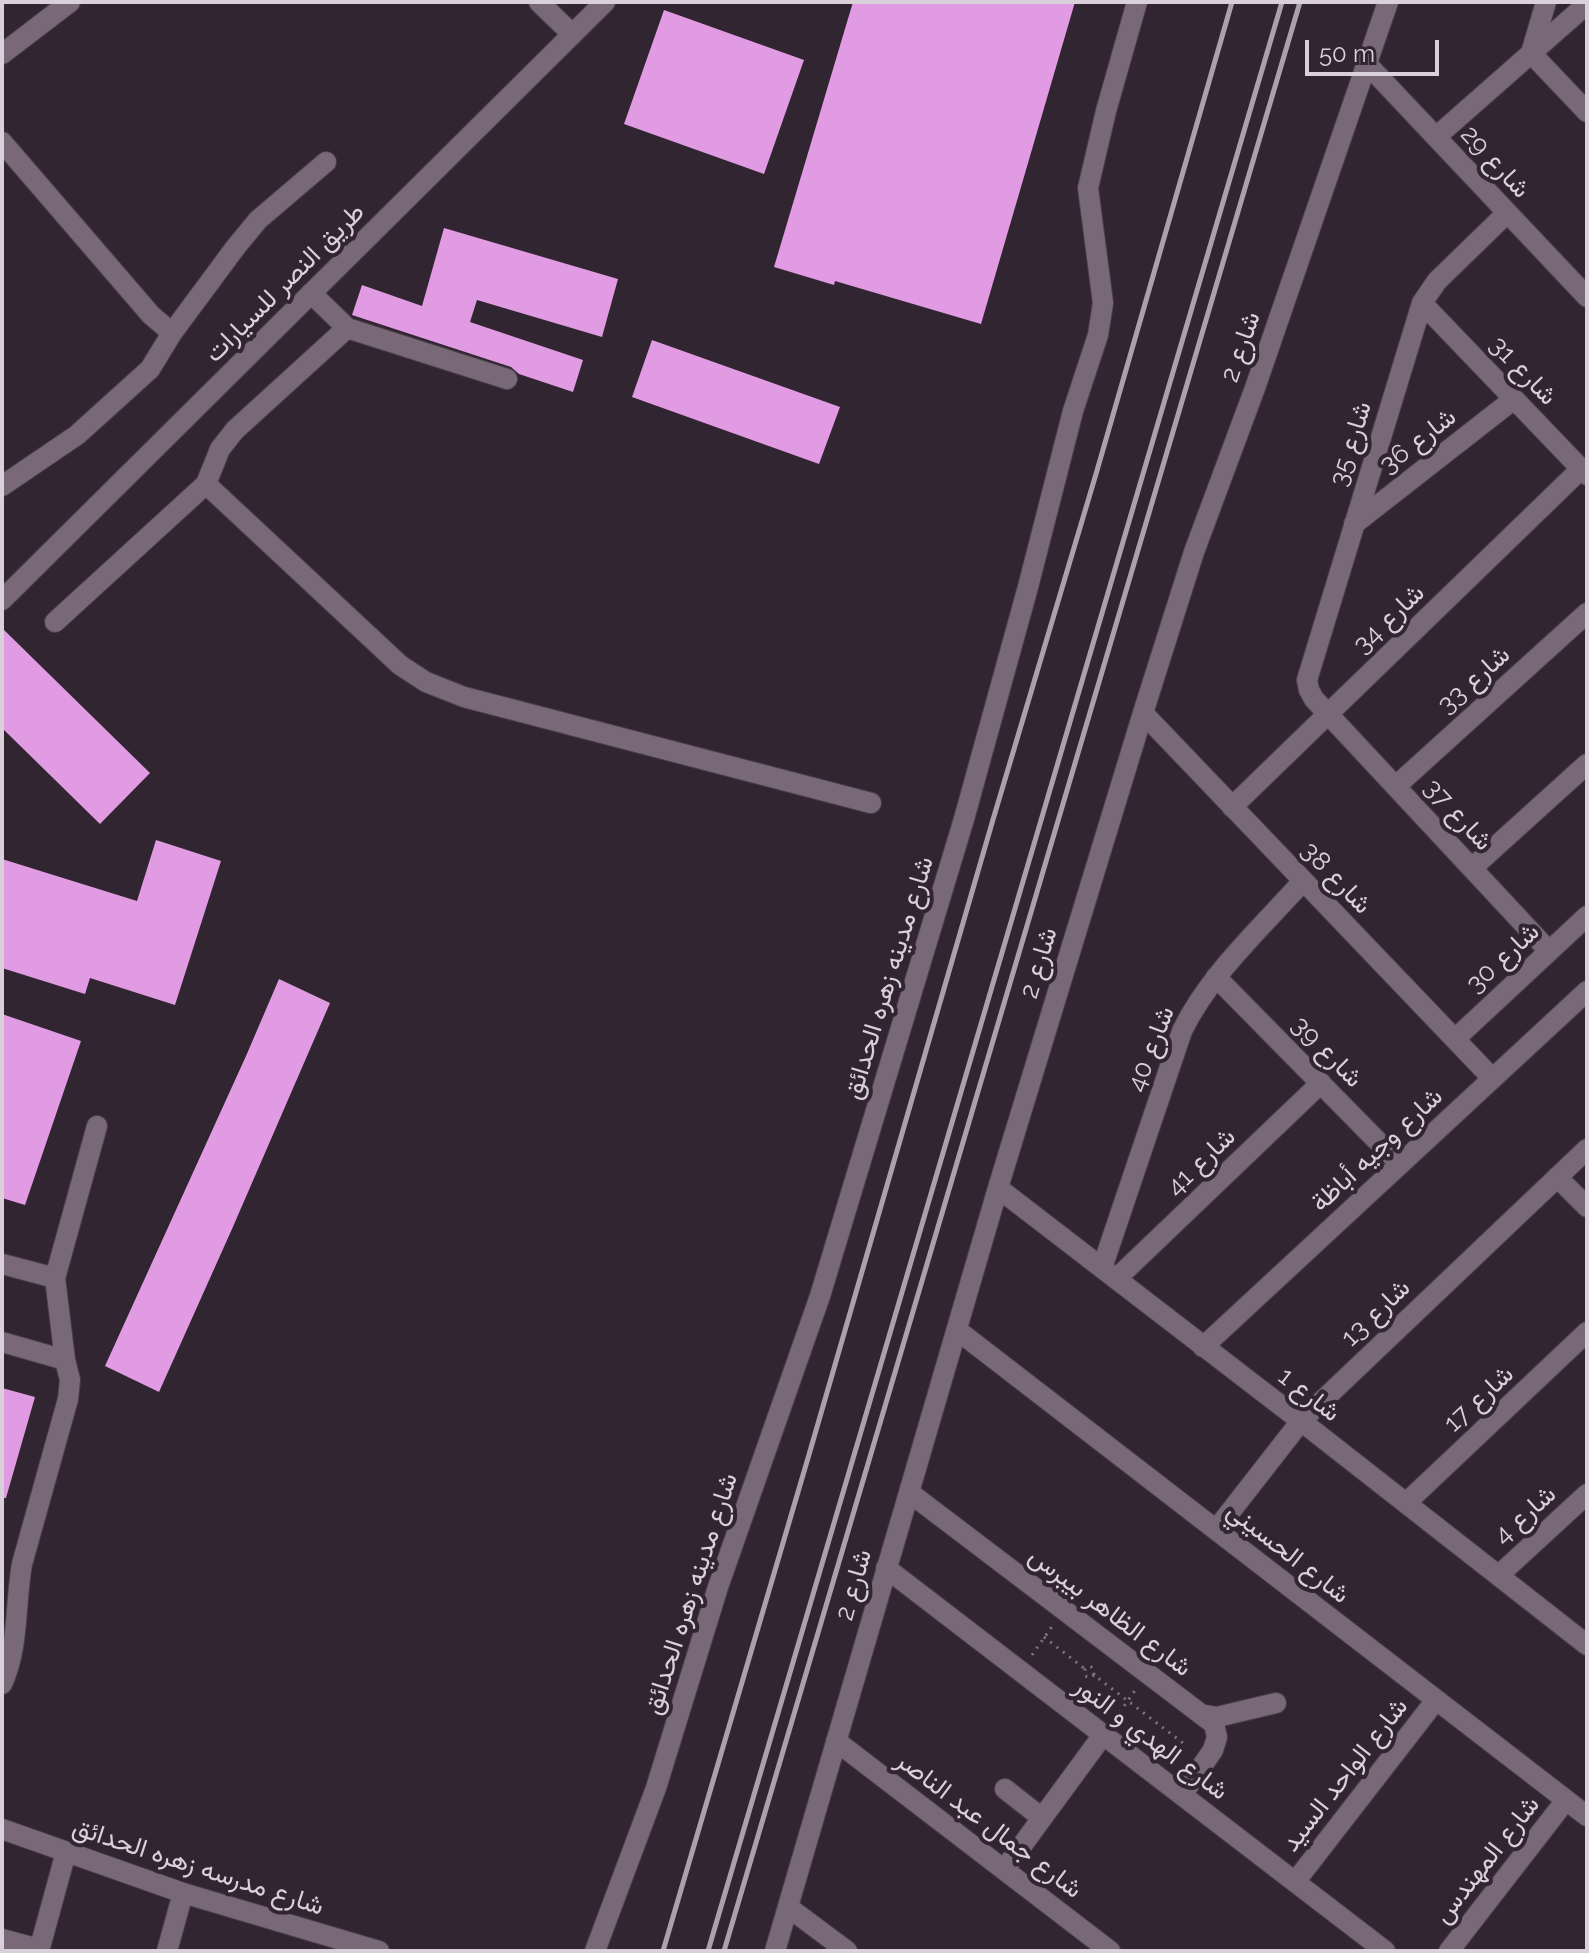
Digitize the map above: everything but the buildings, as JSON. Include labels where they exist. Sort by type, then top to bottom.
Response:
[{"type":"street","points":[[2,54],[70,2]]},
{"type":"street","points":[[539,2],[572,34]]},
{"type":"street","name":"طريق النصر للسيارات","points":[[2,600],[605,2]]},
{"type":"street","name":"شارع مدينه زهره الحدائق","points":[[595,1951],[656,1788],[718,1587],[820,1296],[964,819],[1073,411],[1098,335],[1103,303],[1088,188],[1137,2]]},
{"type":"street","name":"شارع 2","points":[[775,1951],[998,1188],[1143,713],[1194,552],[1255,388],[1388,2]]},
{"type":"street","points":[[1531,53],[1546,2]]},
{"type":"street","points":[[1436,137],[1587,4]]},
{"type":"street","points":[[1531,53],[1587,112]]},
{"type":"street","name":"شارع 29","points":[[1366,63],[1587,297]]},
{"type":"street","points":[[2,142],[151,315],[172,333]]},
{"type":"street","points":[[2,486],[77,435],[150,369],[172,333],[258,220],[326,162]]},
{"type":"street","name":"شارع 35","points":[[1329,714],[1314,699],[1307,680],[1422,303],[1437,281],[1507,213]]},
{"type":"street","points":[[311,293],[347,328],[507,379]]},
{"type":"street","name":"شارع 31","points":[[1422,303],[1584,472]]},
{"type":"street","points":[[55,622],[206,484],[220,449],[235,430],[347,328]]},
{"type":"street","name":"شارع 36","points":[[1354,524],[1514,399]]},
{"type":"street","name":"شارع 34","points":[[1232,807],[1584,472]]},
{"type":"street","points":[[206,484],[400,665],[426,682],[464,697],[871,803]]},
{"type":"street","name":"شارع 33","points":[[1396,786],[1587,613]]},
{"type":"street","name":"شارع 38","points":[[1143,713],[1492,1078]]},
{"type":"street","name":"شارع 37","points":[[1329,714],[1549,951]]},
{"type":"street","points":[[1472,868],[1587,764]]},
{"type":"street","name":"شارع 40","points":[[1109,1274],[1182,1031],[1216,977],[1303,881]]},
{"type":"street","name":"شارع 30","points":[[1455,1039],[1587,916]]},
{"type":"street","name":"شارع 39","points":[[1216,977],[1400,1164]]},
{"type":"street","name":"شارع وجيه أباظة","points":[[1203,1347],[1587,991]]},
{"type":"street","name":"شارع 41","points":[[1109,1274],[1321,1083]]},
{"type":"street","points":[[2,1684],[17,1623],[17,1591],[22,1564],[68,1399],[70,1380],[55,1278],[97,1126]]},
{"type":"street","name":"شارع 13","points":[[1216,1530],[1301,1421],[1587,1149]]},
{"type":"street","points":[[1557,1177],[1587,1207]]},
{"type":"street","name":"شارع 1","points":[[998,1188],[1587,1645]]},
{"type":"street","points":[[2,1264],[55,1278]]},
{"type":"street","name":"شارع الحسيني","points":[[957,1330],[1587,1816]]},
{"type":"street","name":"شارع 17","points":[[1406,1503],[1587,1332]]},
{"type":"street","points":[[2,1342],[65,1360]]},
{"type":"street","name":"شارع الظاهر بيبرس","points":[[910,1493],[1204,1715]]},
{"type":"street","name":"شارع 4","points":[[1499,1575],[1587,1494]]},
{"type":"street","name":"شارع الهدي و النور","points":[[886,1568],[1385,1951]]},
{"type":"street","name":"شارع الواحد السيد","points":[[1295,1882],[1436,1700]]},
{"type":"street","points":[[1204,1715],[1217,1717],[1276,1703]]},
{"type":"street","points":[[1182,1795],[1213,1750],[1217,1737],[1214,1724],[1204,1715]]},
{"type":"street","points":[[1004,1870],[1103,1735]]},
{"type":"street","name":"شارع جمال عبد الناصر","points":[[836,1741],[1110,1951]]},
{"type":"street","points":[[1005,1789],[1042,1818]]},
{"type":"street","name":"شارع المهندس","points":[[1449,1951],[1566,1800]]},
{"type":"street","name":"شارع مدرسه زهره الحدائق","points":[[2,1829],[183,1893],[379,1951]]},
{"type":"street","points":[[2,1939],[39,1950],[66,1852]]},
{"type":"street","points":[[167,1951],[183,1893]]},
{"type":"street","points":[[788,1907],[847,1951]]},
{"type":"path","points":[[1020,1671],[1064,1609]]},
{"type":"path","points":[[1044,1637],[1085,1669],[1090,1666],[1094,1669],[1094,1675],[1183,1743]]},
{"type":"path","points":[[1103,1735],[1148,1673]]},
{"type":"railway","points":[[663,1951],[1232,2]]},
{"type":"railway","points":[[708,1951],[1282,2]]},
{"type":"railway","points":[[724,1951],[1300,2]]}]
